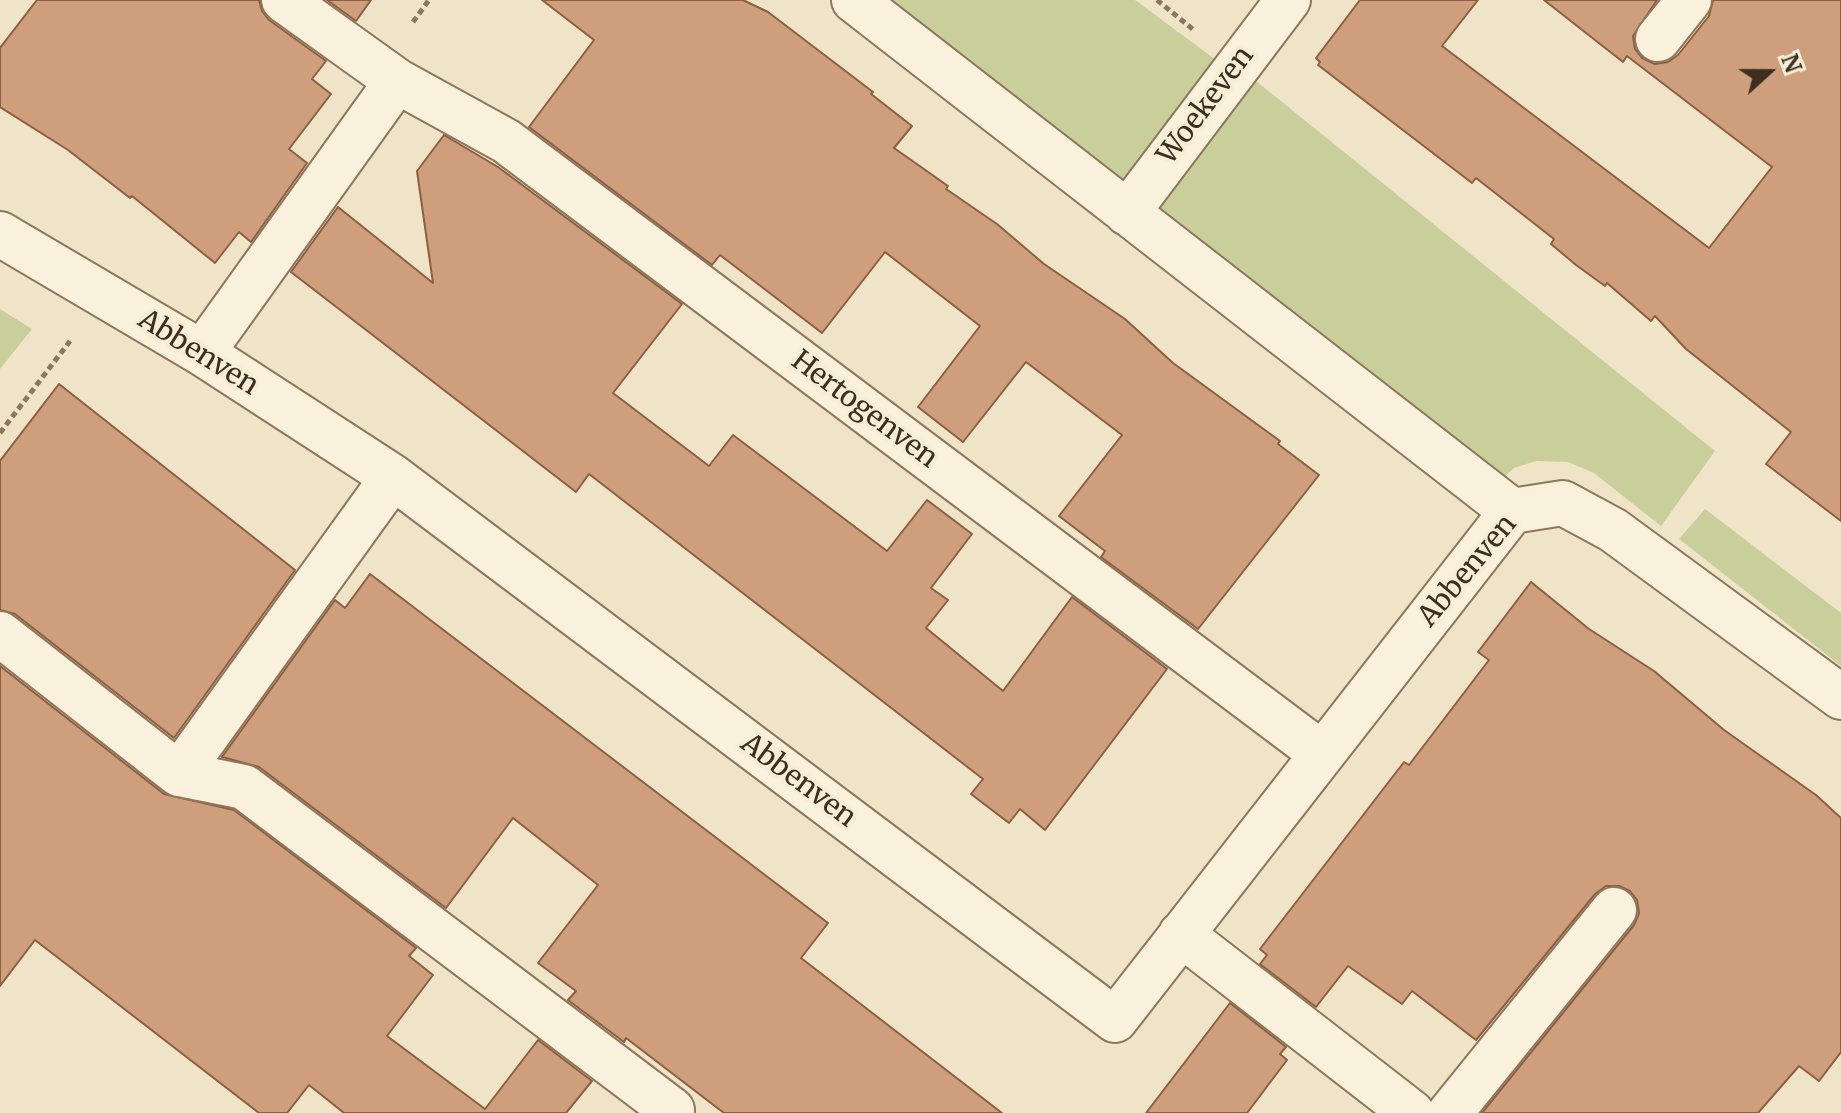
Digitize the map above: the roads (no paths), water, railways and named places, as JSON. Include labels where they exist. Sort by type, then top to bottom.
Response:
[{"type":"street","name":"Hertogenven","points":[[284,0],[397,81],[506,141],[1321,753]]},
{"type":"street","points":[[854,0],[1512,511]]},
{"type":"street","name":"Woekeven","points":[[1127,213],[1288,0]]},
{"type":"street","points":[[1658,39],[1689,0]]},
{"type":"street","points":[[202,353],[397,81]]},
{"type":"street","name":"Abbenven","points":[[0,234],[202,353],[393,477],[1115,1020],[1512,511],[1563,503],[1613,530],[1841,697]]},
{"type":"street","points":[[179,774],[393,477]]},
{"type":"street","points":[[0,634],[179,774],[244,787],[672,1110]]},
{"type":"street","points":[[1450,1113],[1614,910]]},
{"type":"street","points":[[1181,934],[1412,1113]]}]
